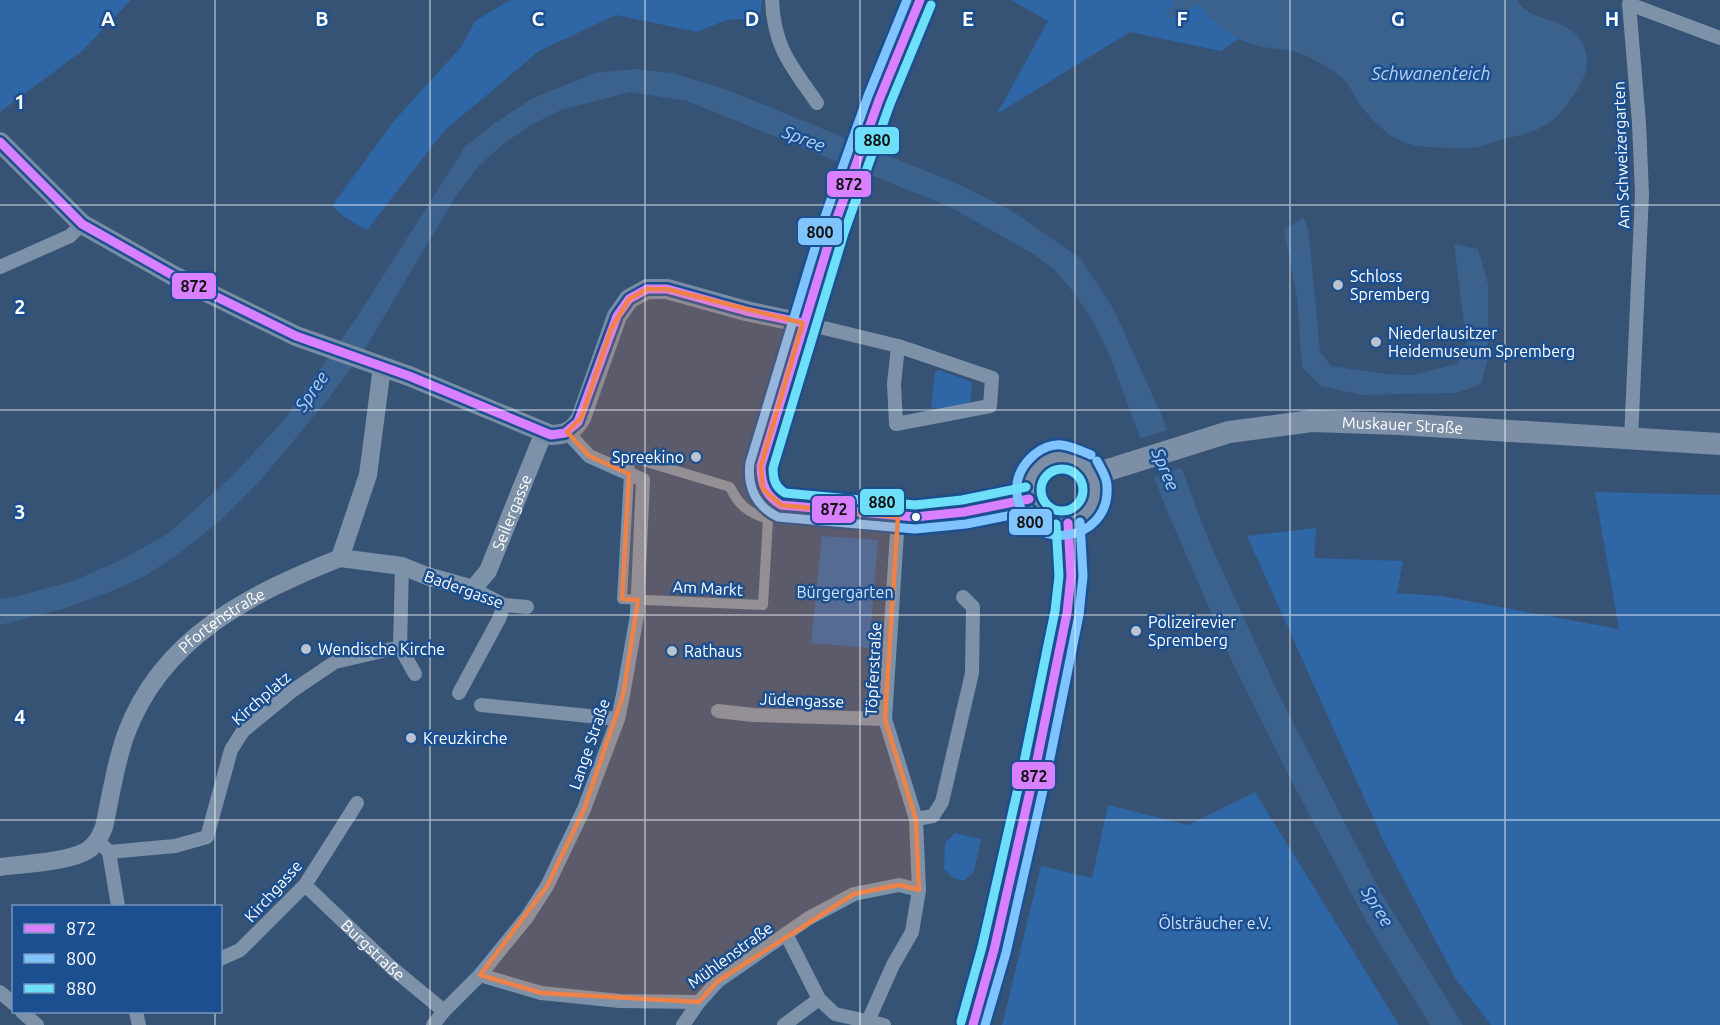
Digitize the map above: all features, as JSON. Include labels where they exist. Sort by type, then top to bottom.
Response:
[{"type":"main road","points":[[0,142],[82,224],[174,276],[297,336],[409,376],[554,433],[575,428],[581,418],[617,316],[629,299],[647,289],[667,289],[746,311],[803,323],[760,466],[763,489],[771,500],[781,505],[916,518],[960,514],[1029,499]]},
{"type":"main road","name":"Muskauer Straße","points":[[1092,475],[1229,432],[1312,421],[1399,424],[1720,444]]},
{"type":"main road","points":[[1056,457],[1077,460],[1086,466],[1092,475],[1095,485],[1092,505],[1078,520],[1058,524],[1040,516],[1029,499],[1028,488],[1031,477],[1045,461],[1056,457]]},
{"type":"main road","points":[[973,1025],[994,950],[1036,765],[1067,613],[1071,576],[1068,523]]},
{"type":"street","points":[[772,0],[773,22],[783,55],[817,103]]},
{"type":"street","points":[[898,346],[894,384],[896,424],[990,406],[992,378],[898,346],[803,323],[839,210],[879,100],[920,0]]},
{"type":"street","name":"Am Schweizergarten","points":[[1631,439],[1642,194],[1639,123],[1629,4],[1720,38]]},
{"type":"street","points":[[0,267],[70,236],[82,224]]},
{"type":"street","points":[[340,558],[368,475],[375,364]]},
{"type":"street","points":[[554,433],[589,456],[629,474]]},
{"type":"street","name":"Seilergasse","points":[[473,590],[488,571],[554,433]]},
{"type":"street","name":"Am Markt","points":[[629,474],[630,458],[730,487],[737,500],[750,513],[768,519],[763,605],[638,600]]},
{"type":"street","name":"Lange Straße","points":[[433,1025],[480,975],[528,917],[548,886],[584,809],[618,719],[638,600],[643,480],[629,474]]},
{"type":"street","name":"Töpferstraße","points":[[868,1021],[893,965],[912,932],[919,890],[916,819],[885,719],[898,516]]},
{"type":"street","name":"Badergasse","points":[[340,558],[402,566],[473,590],[504,605],[527,607]]},
{"type":"street","name":"Pfortenstraße","points":[[118,905],[104,847],[104,827],[126,734],[152,682],[168,662],[203,630],[237,607],[312,569],[340,558]]},
{"type":"street","name":"Badergasse","points":[[400,647],[402,566]]},
{"type":"street","points":[[916,819],[933,816],[942,802],[972,673],[974,607],[963,597]]},
{"type":"street","points":[[459,693],[499,619],[504,605]]},
{"type":"street","points":[[400,647],[416,674]]},
{"type":"street","name":"Kirchplatz","points":[[104,847],[175,846],[207,837],[231,750],[243,731],[292,691],[335,662],[400,647]]},
{"type":"street","points":[[481,705],[618,719]]},
{"type":"street","name":"Jüdengasse","points":[[718,711],[753,715],[885,719]]},
{"type":"street","name":"Kirchgasse","points":[[222,958],[240,950],[305,885],[357,802]]},
{"type":"street","points":[[0,867],[71,857],[104,847]]},
{"type":"street","name":"Burgstraße","points":[[305,885],[392,968],[444,1011]]},
{"type":"street","name":"Mühlenstraße","points":[[480,975],[541,993],[620,1001],[699,1002],[718,981],[809,918],[854,894],[899,885],[919,890]]},
{"type":"street","points":[[786,934],[819,999],[835,1014],[884,1025]]},
{"type":"street","points":[[0,993],[12,1002]]},
{"type":"street","points":[[784,1025],[819,999]]},
{"type":"street","points":[[683,1025],[699,1002]]},
{"type":"street","points":[[24,1013],[37,1025]]},
{"type":"highlighted area","points":[[647,289],[667,289],[803,323],[761,466],[763,489],[781,505],[898,517],[885,719],[916,819],[919,890],[899,885],[854,894],[718,981],[699,1002],[541,993],[480,975],[547,886],[584,809],[623,695],[638,600],[622,599],[629,474],[589,456],[567,432],[581,418],[611,329],[629,299]]},
{"type":"green space","points":[[0,0],[131,0],[82,51],[0,112]]},
{"type":"green space","points":[[510,0],[762,0],[760,18],[726,20],[697,32],[616,15],[539,51],[444,131],[367,230],[346,218],[332,206],[393,122],[462,46],[475,21]]},
{"type":"green space","points":[[1011,0],[1174,0],[1174,5],[1197,5],[1206,9],[1211,19],[1239,39],[1221,51],[1130,32],[997,114],[1048,21]]},
{"type":"green space","points":[[939,370],[972,382],[970,404],[937,409],[931,407],[935,372]]},
{"type":"green space","points":[[1595,492],[1720,495],[1720,1025],[1491,1025],[1455,978],[1384,842],[1247,536],[1316,528],[1314,558],[1403,561],[1397,593],[1441,596],[1619,629]]},
{"type":"green space","name":"Bürgergarten","points":[[822,536],[878,540],[869,648],[811,643]]},
{"type":"green space","name":"Ölsträucher e.V.","points":[[1255,792],[1399,1025],[1002,1025],[1041,866],[1092,878],[1108,805],[1188,825]]},
{"type":"green space","points":[[955,833],[981,839],[974,872],[964,881],[953,878],[944,869],[945,843]]},
{"type":"water","name":"Schwanenteich","points":[[1174,0],[1517,0],[1531,13],[1568,28],[1576,35],[1586,53],[1586,69],[1580,84],[1560,113],[1539,128],[1475,148],[1417,146],[1401,141],[1382,129],[1361,106],[1344,79],[1336,73],[1297,52],[1243,41],[1220,26],[1197,5],[1170,19],[1165,11],[1174,5]]},
{"type":"water","name":"Spree","points":[[636,69],[673,73],[730,91],[958,184],[1009,209],[1080,258],[1113,308],[1162,416],[1208,539],[1279,695],[1381,893],[1463,1025],[1430,1025],[1366,921],[1293,784],[1233,664],[1165,506],[1110,356],[1092,320],[1075,294],[1055,270],[1030,252],[950,207],[687,101],[630,92],[561,110],[531,125],[502,145],[479,166],[457,194],[368,344],[330,397],[260,481],[221,520],[176,556],[145,576],[63,609],[0,625],[0,599],[73,581],[123,559],[169,533],[234,474],[283,421],[355,320],[465,147],[492,125],[533,98],[595,73]]},
{"type":"water","points":[[1304,217],[1309,234],[1320,352],[1331,366],[1412,375],[1457,364],[1467,349],[1454,244],[1478,249],[1488,284],[1488,358],[1481,384],[1457,393],[1361,395],[1321,386],[1302,367],[1297,298],[1284,230]]},
{"type":"pier","points":[[850,137],[882,149],[871,178],[839,166]]},
{"type":"pier","points":[[1170,429],[1184,467],[1151,478],[1137,440]]},
{"type":"transit line","name":"800","points":[[907,0],[868,96],[822,225],[750,463],[750,480],[759,501],[770,513],[778,517],[915,529],[966,524],[1032,511]]},
{"type":"transit line","name":"872","points":[[920,0],[879,100],[833,229],[761,466],[762,478],[765,489],[781,505],[915,517],[964,512],[1029,499]]},
{"type":"transit line","name":"880","points":[[931,5],[890,104],[844,233],[773,468],[773,476],[777,485],[785,493],[915,505],[962,500],[1026,487]]},
{"type":"transit line","name":"872","points":[[0,142],[82,224],[174,276],[296,336],[409,376],[551,435],[565,433],[578,422],[617,316],[629,299],[647,289],[667,289],[746,311],[803,323]]},
{"type":"transit line","name":"800","points":[[1091,455],[1070,447],[1056,445],[1043,449],[1027,462],[1019,477],[1017,494],[1023,514],[1035,527],[1050,534],[1066,535],[1082,531],[1096,521],[1105,506],[1107,486],[1105,476],[1097,461]]},
{"type":"transit line","name":"880","points":[[1062,469],[1070,470],[1077,475],[1082,482],[1083,490],[1082,498],[1077,505],[1070,510],[1062,511],[1054,510],[1047,505],[1042,498],[1041,490],[1042,482],[1047,475],[1054,470],[1062,469]]},
{"type":"transit line","name":"800","points":[[985,1025],[1006,953],[1048,768],[1079,615],[1083,576],[1080,522]]},
{"type":"transit line","name":"872","points":[[973,1025],[994,950],[1036,765],[1067,613],[1071,576],[1068,523]]},
{"type":"transit line","name":"880","points":[[961,1022],[982,947],[1055,611],[1059,576],[1056,524]]},
{"type":"place","name":"Schloss Spremberg","points":[[1338,285]]},
{"type":"place","name":"Niederlausitzer Heidemuseum Spremberg","points":[[1376,342]]},
{"type":"place","name":"Spreekino","points":[[696,457]]},
{"type":"place","name":"Polizeirevier Spremberg","points":[[1136,631]]},
{"type":"place","name":"Wendische Kirche","points":[[306,649]]},
{"type":"place","name":"Rathaus","points":[[672,651]]},
{"type":"place","name":"Kreuzkirche","points":[[411,738]]}]
